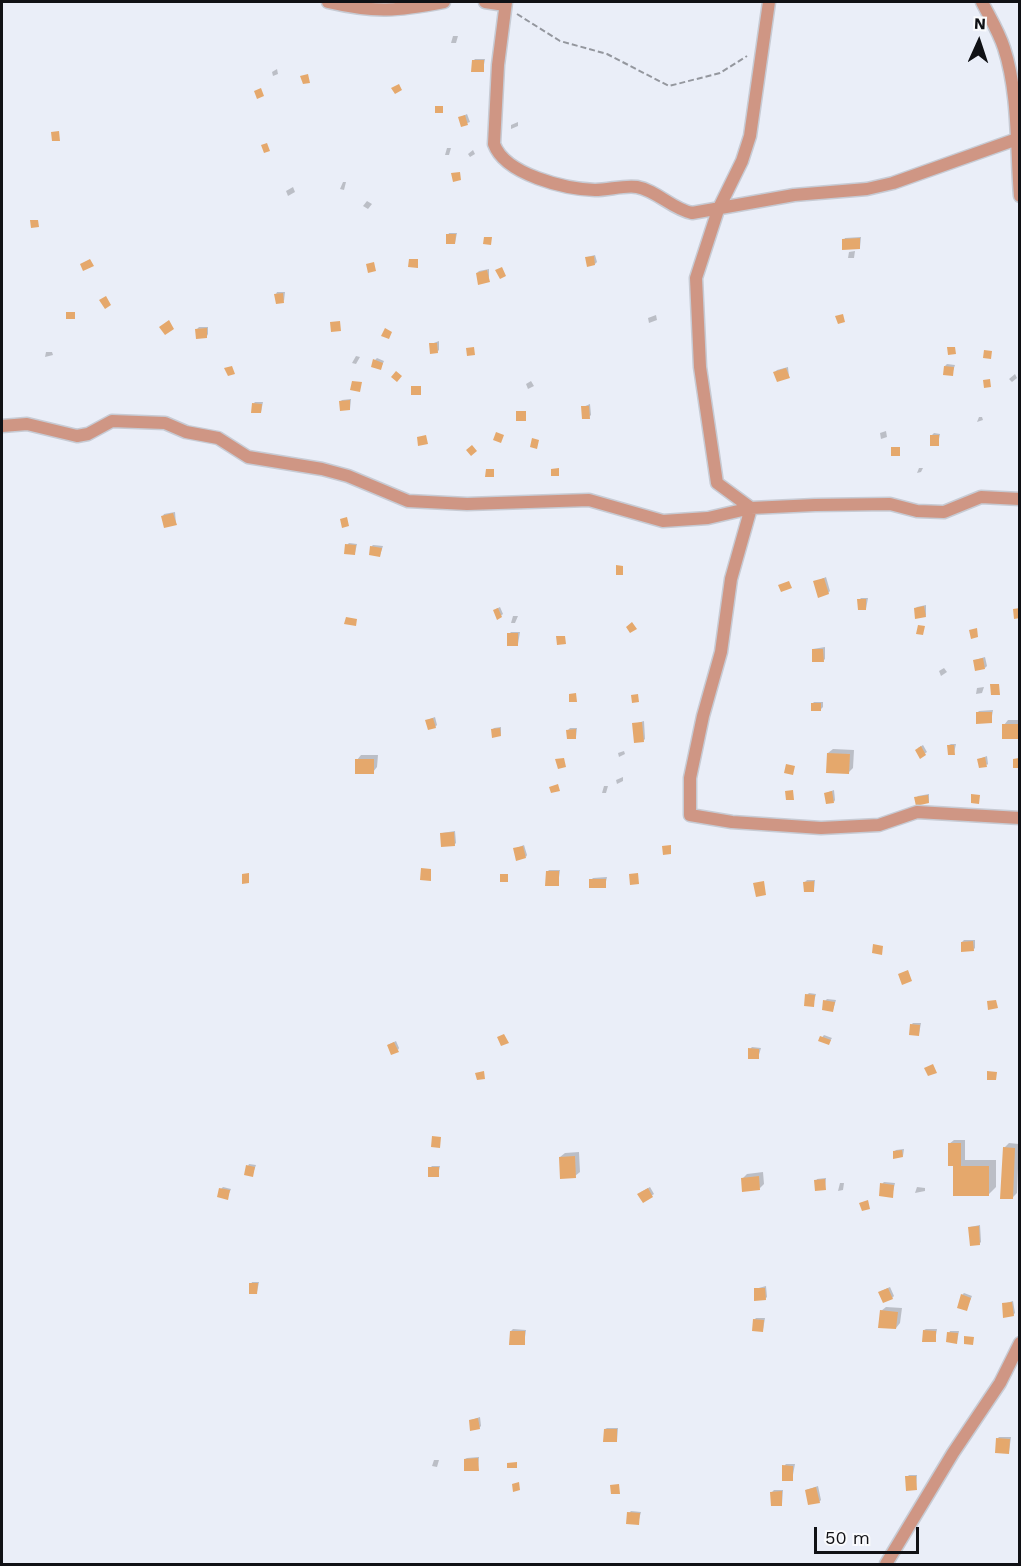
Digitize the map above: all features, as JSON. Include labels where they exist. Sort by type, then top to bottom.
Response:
[{"type":"street","points":[[328,2],[363,10],[381,11],[404,10],[444,2]]},
{"type":"street","points":[[485,2],[506,3],[493,139],[496,150],[518,168],[544,181],[594,190],[636,187],[678,210],[692,213],[794,195],[867,189],[903,179],[1017,139]]},
{"type":"street","points":[[752,508],[717,483],[700,367],[696,278],[718,210],[742,161],[750,136],[769,2]]},
{"type":"street","points":[[982,2],[1003,45],[1008,62],[1017,139],[1020,196]]},
{"type":"street","points":[[2,426],[27,424],[77,436],[88,434],[112,421],[165,423],[186,432],[218,438],[248,457],[322,469],[348,476],[408,501],[467,504],[589,500],[663,521],[708,518],[752,508],[890,504],[917,511],[945,512],[981,497],[1020,499]]},
{"type":"street","points":[[752,508],[731,579],[721,652],[703,716],[690,778],[690,815],[732,822],[821,828],[879,825],[917,812],[1020,818]]},
{"type":"street","points":[[886,1564],[953,1453],[1000,1383],[1020,1343]]},
{"type":"path","points":[[506,3],[542,32],[560,41],[608,54],[669,86],[720,73],[737,64],[763,42]]},
{"type":"building","points":[[472,60],[484,60],[484,72],[471,72]]},
{"type":"building","points":[[308,74],[310,83],[303,84],[300,76]]},
{"type":"building","points":[[399,84],[402,90],[395,94],[391,88]]},
{"type":"building","points":[[261,88],[264,96],[257,99],[254,91]]},
{"type":"building","points":[[435,106],[443,106],[443,113],[435,113]]},
{"type":"building","points":[[465,115],[468,125],[461,127],[458,117]]},
{"type":"building","points":[[59,131],[60,141],[52,141],[51,132]]},
{"type":"building","points":[[267,143],[270,151],[264,153],[261,145]]},
{"type":"building","points":[[460,172],[461,180],[453,182],[451,173]]},
{"type":"building","points":[[30,220],[38,220],[39,227],[31,228]]},
{"type":"building","points":[[446,234],[456,234],[455,244],[446,244]]},
{"type":"building","points":[[484,237],[492,237],[491,245],[483,244]]},
{"type":"building","points":[[860,238],[860,249],[842,250],[842,239]]},
{"type":"building","points":[[594,256],[595,265],[587,267],[585,257]]},
{"type":"building","points":[[90,259],[94,266],[83,271],[80,264]]},
{"type":"building","points":[[409,259],[418,259],[418,268],[408,267]]},
{"type":"building","points":[[374,262],[376,271],[368,273],[366,264]]},
{"type":"building","points":[[502,267],[506,276],[500,279],[495,270]]},
{"type":"building","points":[[487,270],[490,282],[478,285],[476,273]]},
{"type":"building","points":[[283,293],[284,303],[276,304],[274,294]]},
{"type":"building","points":[[106,296],[111,305],[105,309],[99,300]]},
{"type":"building","points":[[66,312],[75,312],[75,319],[66,319]]},
{"type":"building","points":[[843,314],[845,322],[838,324],[835,316]]},
{"type":"building","points":[[169,320],[174,329],[165,335],[159,327]]},
{"type":"building","points":[[340,321],[341,331],[331,332],[330,322]]},
{"type":"building","points":[[207,328],[207,338],[196,339],[195,329]]},
{"type":"building","points":[[385,328],[392,332],[389,339],[381,336]]},
{"type":"building","points":[[429,343],[437,343],[438,353],[430,354]]},
{"type":"building","points":[[474,347],[475,355],[467,356],[466,348]]},
{"type":"building","points":[[947,347],[955,347],[956,354],[948,355]]},
{"type":"building","points":[[984,350],[992,351],[991,359],[983,358]]},
{"type":"building","points":[[373,359],[383,363],[381,370],[371,367]]},
{"type":"building","points":[[232,366],[235,374],[228,376],[224,368]]},
{"type":"building","points":[[944,366],[954,367],[953,376],[943,375]]},
{"type":"building","points":[[786,368],[790,378],[777,382],[773,372]]},
{"type":"building","points":[[396,371],[402,376],[397,382],[391,377]]},
{"type":"building","points":[[990,379],[991,387],[984,388],[983,380]]},
{"type":"building","points":[[352,381],[362,382],[360,392],[350,390]]},
{"type":"building","points":[[411,386],[421,386],[421,395],[411,395]]},
{"type":"building","points":[[350,400],[350,410],[340,411],[339,401]]},
{"type":"building","points":[[252,403],[262,404],[261,413],[251,413]]},
{"type":"building","points":[[581,406],[589,406],[590,419],[582,419]]},
{"type":"building","points":[[516,411],[526,411],[526,421],[516,421]]},
{"type":"building","points":[[496,432],[504,435],[501,443],[493,440]]},
{"type":"building","points":[[426,435],[428,444],[418,446],[417,437]]},
{"type":"building","points":[[930,435],[939,435],[939,446],[930,446]]},
{"type":"building","points":[[532,438],[539,440],[537,449],[530,447]]},
{"type":"building","points":[[472,445],[477,451],[471,456],[466,450]]},
{"type":"building","points":[[891,447],[900,447],[900,456],[891,456]]},
{"type":"building","points":[[559,468],[559,476],[551,476],[551,469]]},
{"type":"building","points":[[486,469],[494,469],[494,477],[485,477]]},
{"type":"building","points":[[173,513],[177,525],[164,528],[161,516]]},
{"type":"building","points":[[347,517],[349,526],[342,528],[340,519]]},
{"type":"building","points":[[345,544],[356,545],[355,555],[344,554]]},
{"type":"building","points":[[370,546],[382,548],[380,557],[369,555]]},
{"type":"building","points":[[616,565],[623,566],[623,575],[616,575]]},
{"type":"building","points":[[824,578],[829,594],[818,598],[813,581]]},
{"type":"building","points":[[789,581],[792,588],[781,592],[778,585]]},
{"type":"building","points":[[857,599],[866,599],[866,610],[858,610]]},
{"type":"building","points":[[924,606],[926,617],[915,619],[914,608]]},
{"type":"building","points":[[498,608],[502,617],[497,620],[493,610]]},
{"type":"building","points":[[1020,608],[1020,618],[1014,619],[1013,609]]},
{"type":"building","points":[[346,617],[357,619],[356,626],[344,624]]},
{"type":"building","points":[[632,622],[637,629],[630,633],[626,627]]},
{"type":"building","points":[[918,625],[925,626],[923,635],[916,634]]},
{"type":"building","points":[[977,628],[978,637],[971,639],[969,630]]},
{"type":"building","points":[[507,633],[518,633],[518,646],[507,646]]},
{"type":"building","points":[[556,636],[565,636],[566,644],[557,645]]},
{"type":"building","points":[[812,649],[823,649],[824,662],[812,662]]},
{"type":"building","points":[[983,658],[985,669],[975,671],[973,660]]},
{"type":"building","points":[[990,684],[999,684],[1000,695],[991,695]]},
{"type":"building","points":[[576,693],[577,702],[569,702],[569,694]]},
{"type":"building","points":[[638,694],[639,702],[632,703],[631,695]]},
{"type":"building","points":[[811,703],[821,703],[821,711],[811,711]]},
{"type":"building","points":[[976,712],[992,712],[992,723],[976,724]]},
{"type":"building","points":[[433,718],[436,728],[428,730],[425,720]]},
{"type":"building","points":[[642,722],[644,742],[634,743],[632,723]]},
{"type":"building","points":[[1002,724],[1020,724],[1020,739],[1002,739]]},
{"type":"building","points":[[500,728],[501,736],[492,738],[491,729]]},
{"type":"building","points":[[576,729],[576,739],[567,739],[566,730]]},
{"type":"building","points":[[947,745],[954,745],[955,755],[948,755]]},
{"type":"building","points":[[921,746],[926,755],[920,759],[915,750]]},
{"type":"building","points":[[827,753],[850,754],[849,774],[826,773]]},
{"type":"building","points":[[985,757],[987,767],[979,768],[977,759]]},
{"type":"building","points":[[564,758],[566,767],[558,769],[555,759]]},
{"type":"building","points":[[1019,758],[1020,768],[1013,768],[1013,759]]},
{"type":"building","points":[[355,759],[374,759],[374,774],[355,774]]},
{"type":"building","points":[[786,764],[795,766],[793,775],[784,773]]},
{"type":"building","points":[[558,784],[560,791],[551,793],[549,787]]},
{"type":"building","points":[[793,790],[794,800],[786,800],[785,791]]},
{"type":"building","points":[[832,791],[834,803],[826,804],[824,793]]},
{"type":"building","points":[[971,794],[980,795],[979,804],[971,803]]},
{"type":"building","points":[[928,795],[929,803],[916,806],[914,797]]},
{"type":"building","points":[[454,832],[455,846],[441,847],[440,833]]},
{"type":"building","points":[[671,845],[671,854],[663,855],[662,846]]},
{"type":"building","points":[[523,846],[526,858],[516,861],[513,848]]},
{"type":"building","points":[[421,868],[431,869],[431,881],[420,880]]},
{"type":"building","points":[[546,871],[559,871],[559,886],[545,886]]},
{"type":"building","points":[[249,873],[249,883],[242,884],[242,874]]},
{"type":"building","points":[[638,873],[639,884],[630,885],[629,874]]},
{"type":"building","points":[[500,874],[508,874],[508,882],[500,882]]},
{"type":"building","points":[[589,879],[606,879],[606,888],[589,888]]},
{"type":"building","points":[[764,881],[766,895],[756,897],[753,883]]},
{"type":"building","points":[[814,881],[814,892],[804,892],[803,882]]},
{"type":"building","points":[[973,941],[974,951],[961,952],[961,942]]},
{"type":"building","points":[[873,944],[883,946],[882,955],[872,953]]},
{"type":"building","points":[[908,970],[912,981],[902,985],[898,974]]},
{"type":"building","points":[[805,994],[815,995],[814,1007],[804,1006]]},
{"type":"building","points":[[823,1000],[835,1002],[833,1012],[822,1010]]},
{"type":"building","points":[[996,1000],[998,1008],[988,1010],[987,1001]]},
{"type":"building","points":[[910,1024],[920,1025],[919,1036],[909,1035]]},
{"type":"building","points":[[504,1034],[509,1043],[501,1046],[497,1037]]},
{"type":"building","points":[[820,1036],[831,1040],[829,1045],[818,1041]]},
{"type":"building","points":[[394,1042],[399,1052],[391,1055],[387,1045]]},
{"type":"building","points":[[748,1048],[759,1049],[759,1059],[748,1059]]},
{"type":"building","points":[[933,1064],[937,1073],[928,1076],[924,1068]]},
{"type":"building","points":[[484,1071],[485,1079],[477,1080],[475,1073]]},
{"type":"building","points":[[987,1071],[997,1072],[996,1080],[987,1080]]},
{"type":"building","points":[[432,1136],[441,1137],[440,1148],[431,1147]]},
{"type":"building","points":[[948,1143],[961,1143],[961,1166],[989,1166],[989,1196],[953,1196],[953,1166],[948,1166]]},
{"type":"building","points":[[1003,1147],[1015,1148],[1013,1199],[1000,1199]]},
{"type":"building","points":[[902,1150],[903,1157],[893,1159],[893,1151]]},
{"type":"building","points":[[575,1156],[576,1178],[560,1179],[559,1157]]},
{"type":"building","points":[[246,1165],[255,1167],[253,1177],[244,1175]]},
{"type":"building","points":[[428,1167],[439,1167],[439,1177],[428,1177]]},
{"type":"building","points":[[759,1176],[760,1190],[742,1192],[741,1178]]},
{"type":"building","points":[[825,1179],[826,1190],[815,1191],[814,1180]]},
{"type":"building","points":[[880,1183],[894,1185],[893,1198],[879,1196]]},
{"type":"building","points":[[219,1188],[230,1190],[228,1200],[217,1197]]},
{"type":"building","points":[[648,1188],[653,1197],[643,1203],[637,1194]]},
{"type":"building","points":[[868,1200],[870,1209],[862,1211],[859,1203]]},
{"type":"building","points":[[979,1226],[980,1245],[970,1246],[968,1227]]},
{"type":"building","points":[[249,1283],[258,1283],[257,1294],[249,1294]]},
{"type":"building","points":[[754,1288],[765,1288],[766,1300],[754,1301]]},
{"type":"building","points":[[888,1288],[893,1299],[883,1303],[878,1292]]},
{"type":"building","points":[[961,1294],[971,1298],[967,1311],[957,1308]]},
{"type":"building","points":[[1012,1302],[1014,1316],[1003,1318],[1002,1303]]},
{"type":"building","points":[[880,1310],[898,1312],[896,1329],[878,1328]]},
{"type":"building","points":[[753,1319],[764,1320],[763,1332],[752,1331]]},
{"type":"building","points":[[923,1330],[936,1331],[936,1342],[922,1342]]},
{"type":"building","points":[[510,1331],[525,1331],[525,1345],[509,1345]]},
{"type":"building","points":[[947,1332],[958,1333],[957,1344],[946,1342]]},
{"type":"building","points":[[964,1336],[974,1337],[973,1345],[964,1344]]},
{"type":"building","points":[[478,1418],[480,1429],[470,1431],[469,1420]]},
{"type":"building","points":[[604,1429],[617,1429],[617,1442],[603,1442]]},
{"type":"building","points":[[996,1438],[1010,1439],[1009,1454],[995,1453]]},
{"type":"building","points":[[478,1458],[479,1471],[464,1471],[464,1459]]},
{"type":"building","points":[[517,1462],[517,1468],[507,1468],[507,1463]]},
{"type":"building","points":[[782,1465],[793,1466],[793,1481],[782,1481]]},
{"type":"building","points":[[905,1476],[916,1476],[917,1490],[906,1491]]},
{"type":"building","points":[[519,1482],[520,1490],[513,1492],[512,1484]]},
{"type":"building","points":[[619,1484],[620,1494],[611,1494],[610,1485]]},
{"type":"building","points":[[816,1487],[820,1503],[808,1505],[805,1490]]},
{"type":"building","points":[[782,1491],[782,1506],[771,1506],[770,1492]]},
{"type":"building","points":[[627,1512],[640,1513],[639,1525],[626,1524]]}]
